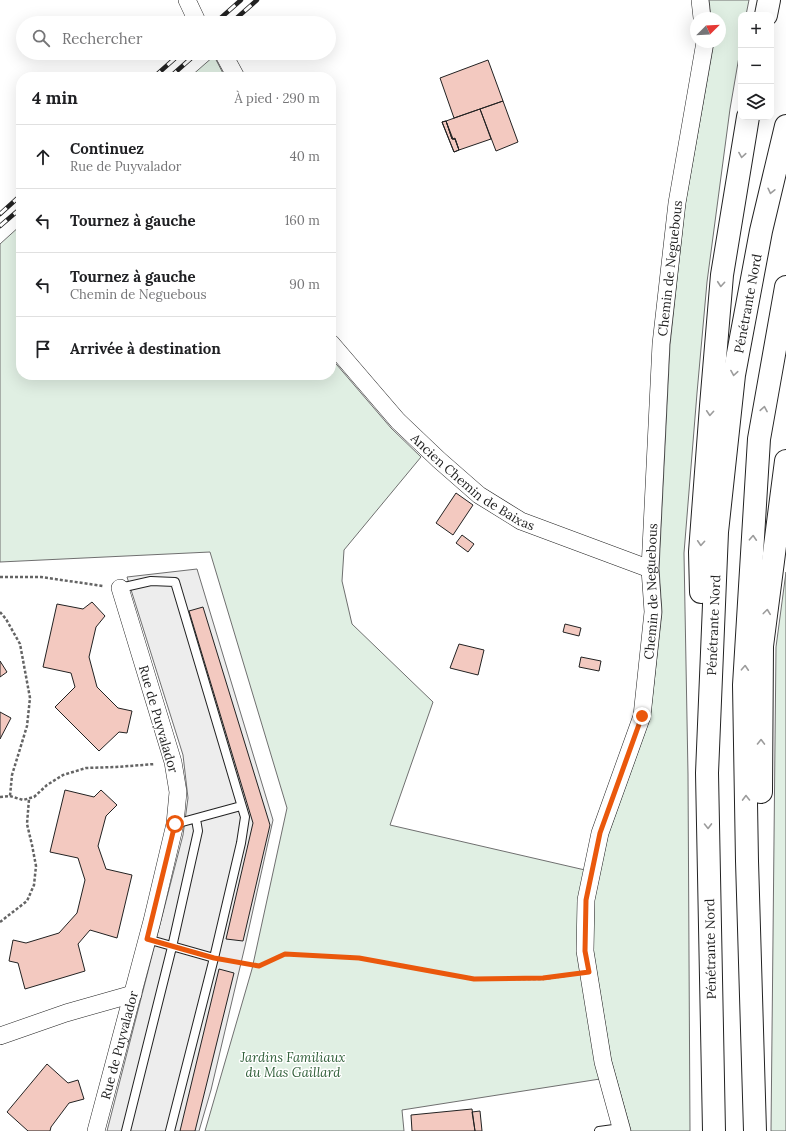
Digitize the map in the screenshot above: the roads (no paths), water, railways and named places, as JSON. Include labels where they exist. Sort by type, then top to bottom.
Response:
[{"type":"highway","points":[[767,12],[769,0]]},
{"type":"highway","points":[[707,773],[700,552],[710,406],[722,274],[748,120]]},
{"type":"highway","name":"Pénétrante Nord","points":[[714,1131],[707,773],[717,532],[734,375],[761,231],[786,126]]},
{"type":"highway","points":[[756,1131],[747,861],[744,685],[759,438],[786,287]]},
{"type":"highway","points":[[756,1131],[762,646],[786,461]]},
{"type":"highway","points":[[700,1131],[709,907]]},
{"type":"street","points":[[187,0],[195,16]]},
{"type":"street","points":[[700,0],[701,12]]},
{"type":"street","name":"Chemin de Neguebous","points":[[622,1130],[603,1062],[585,951],[586,900],[600,833],[642,716],[653,612],[650,569],[661,344],[677,204],[704,48]]},
{"type":"street","points":[[227,60],[233,72]]},
{"type":"street","name":"Ancien Chemin de Baixas","points":[[336,349],[398,421],[479,495],[521,521],[650,569]]},
{"type":"street","name":"Rue de Puyvalador","points":[[96,1131],[133,994],[175,824],[178,792],[173,762],[120,588]]},
{"type":"street","points":[[0,1036],[66,1013],[133,994]]},
{"type":"lane","points":[[120,588],[151,581],[175,582],[245,817],[241,843],[214,958],[170,1131]]},
{"type":"lane","points":[[175,824],[241,806]]},
{"type":"lane","points":[[126,1131],[172,946],[198,831],[196,819]]},
{"type":"lane","points":[[147,939],[214,958]]},
{"type":"lane","points":[[599,1131],[622,1130]]},
{"type":"railway","points":[[223,16],[241,0]]},
{"type":"railway","points":[[239,16],[257,0]]},
{"type":"railway","points":[[160,72],[173,60]]},
{"type":"railway","points":[[176,72],[189,60]]},
{"type":"railway","points":[[0,214],[16,200]]},
{"type":"railway","points":[[0,226],[16,212]]},
{"type":"park label","name":"Jardins Familiaux du Mas Gaillard","points":[[293,1064]]}]
